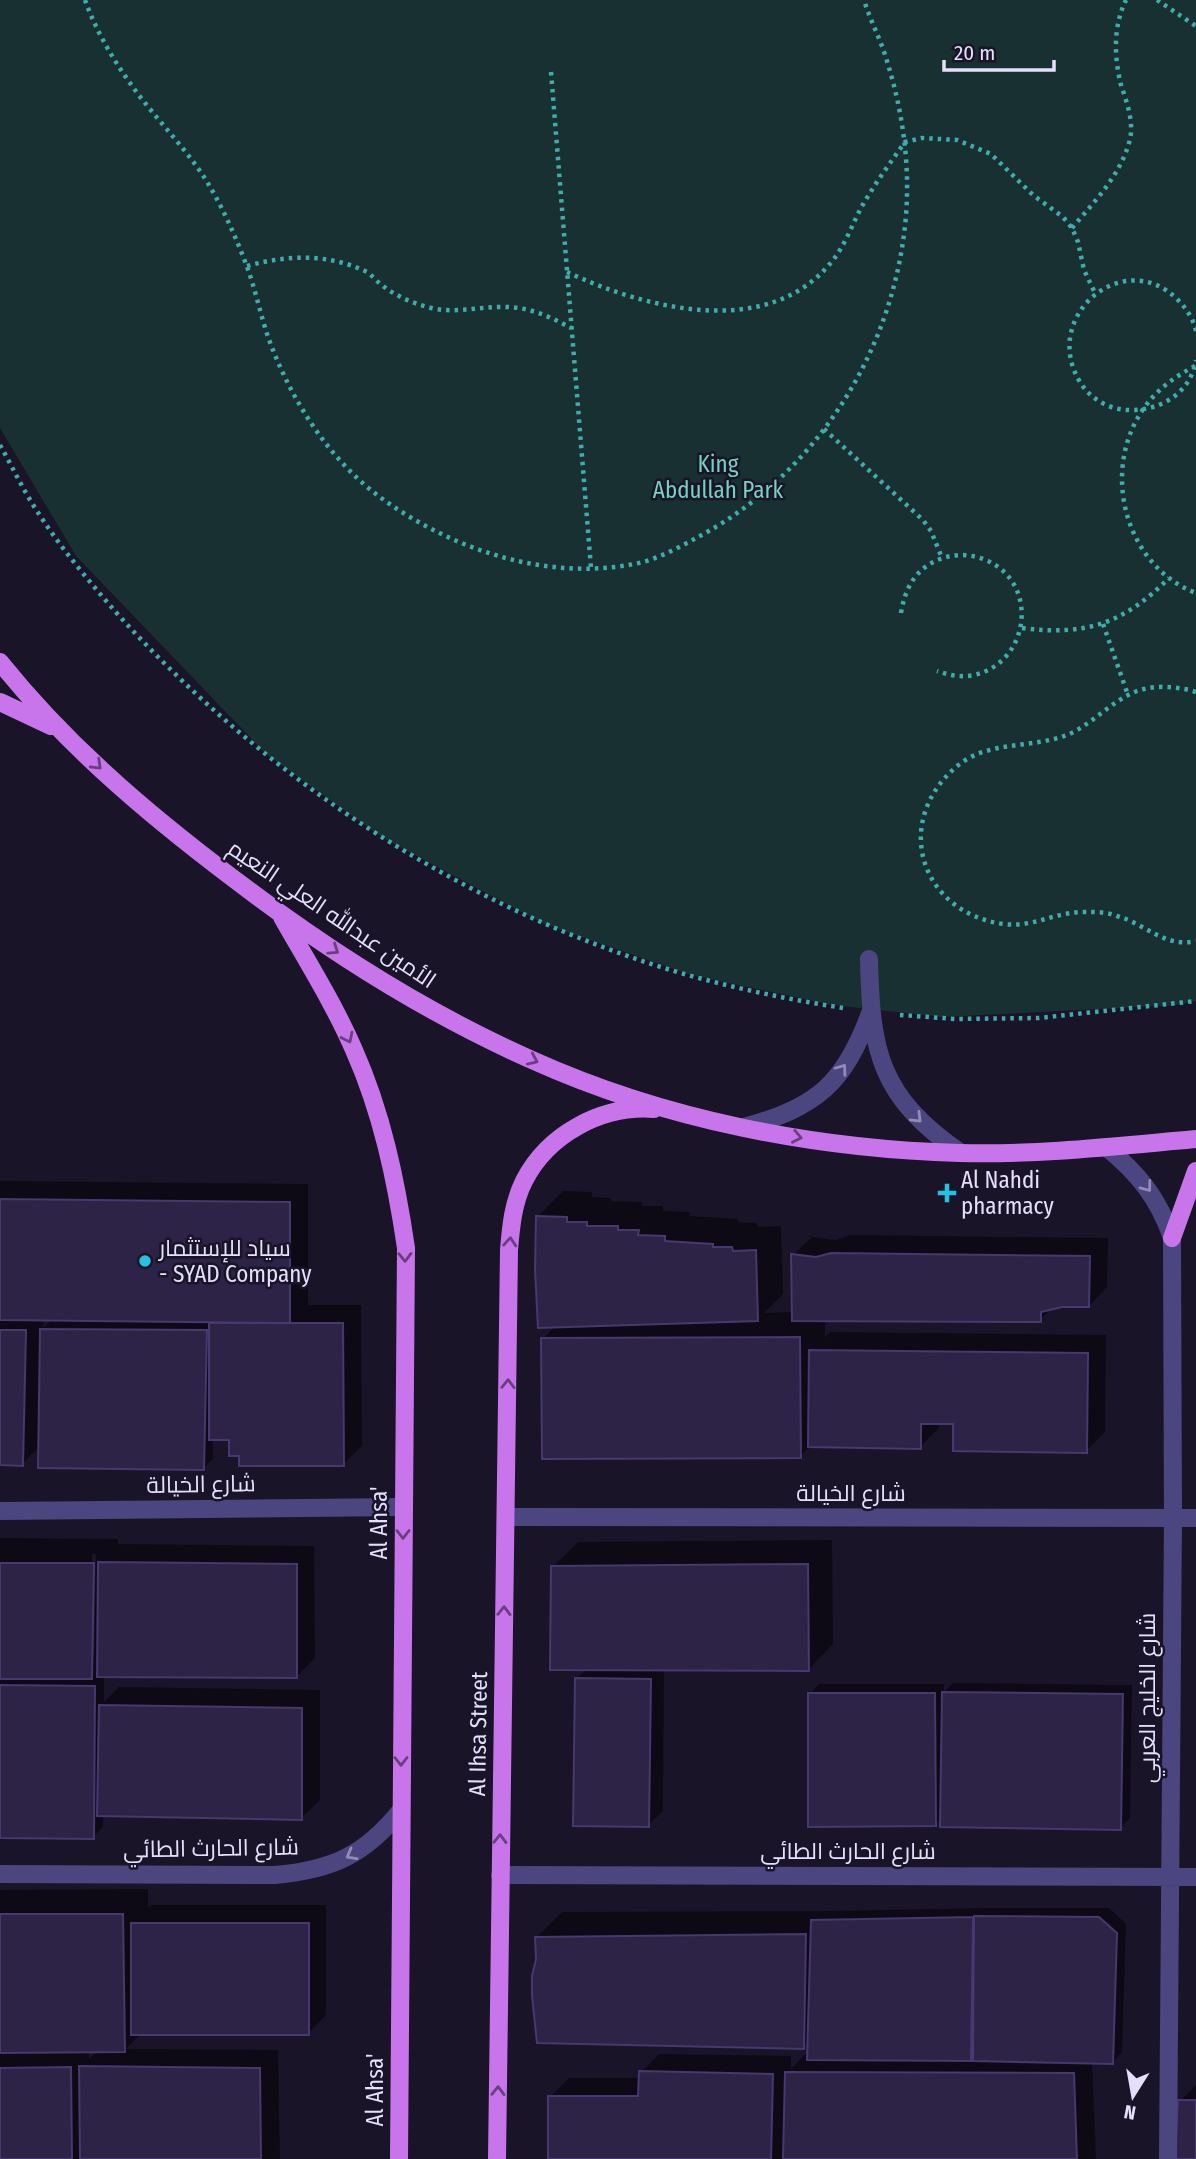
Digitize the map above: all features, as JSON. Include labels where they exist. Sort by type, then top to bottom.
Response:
[{"type":"main road","name":"الأمين عبدالله العلي النعيم","points":[[0,662],[60,730],[166,827],[281,914],[403,994],[467,1030],[546,1066],[603,1088],[674,1110],[816,1141],[888,1149],[1033,1153],[1196,1139]]},
{"type":"main road","points":[[0,702],[60,730]]},
{"type":"main road","name":"Al Ahsa'","points":[[281,914],[332,1004],[354,1050],[387,1147],[406,1248],[399,2159]]},
{"type":"main road","name":"Al Ihsa Street","points":[[497,2159],[509,1250],[512,1214],[524,1181],[545,1152],[572,1129],[604,1114],[638,1108],[674,1110]]},
{"type":"main road","points":[[1172,1238],[1196,1171]]},
{"type":"main road","points":[[399,2117],[412,2159]]},
{"type":"main road","points":[[488,2159],[498,2122]]},
{"type":"street","points":[[869,959],[870,1013],[876,1046],[889,1079],[908,1108],[932,1133],[961,1153]]},
{"type":"street","points":[[744,1127],[779,1118],[811,1101],[838,1076],[858,1047],[870,1013]]},
{"type":"street","points":[[1106,1147],[1140,1178],[1154,1196],[1165,1216],[1172,1238]]},
{"type":"street","name":"شارع الخليج العربي","points":[[1168,2159],[1173,1518],[1172,1238]]},
{"type":"street","name":"شارع الخيالة","points":[[0,1511],[403,1507]]},
{"type":"street","name":"شارع الخيالة","points":[[506,1517],[1196,1518]]},
{"type":"street","name":"شارع الحارث الطائي","points":[[0,1874],[275,1875],[324,1868],[368,1845],[386,1829],[401,1810]]},
{"type":"street","name":"شارع الحارث الطائي","points":[[500,1875],[1196,1877]]},
{"type":"path","points":[[85,0],[100,36],[138,94],[205,178],[226,217],[247,266],[271,346],[291,389],[309,419],[352,475],[415,521],[450,539],[487,553],[539,565],[591,568],[635,564],[678,548],[746,507],[810,448],[840,409],[864,367],[883,323],[897,278],[905,233],[907,187],[905,142],[897,97],[885,54],[863,0]]},
{"type":"path","points":[[1072,228],[1119,169],[1130,140],[1130,109],[1116,60],[1116,34],[1126,0]]},
{"type":"path","points":[[1157,0],[1196,26]]},
{"type":"path","points":[[551,72],[591,568]]},
{"type":"path","points":[[567,272],[605,290],[681,308],[747,309],[772,303],[796,292],[817,277],[834,258],[868,196],[905,142],[939,138],[975,146],[1005,166],[1018,182],[1063,217],[1072,228],[1084,270],[1096,293]]},
{"type":"path","points":[[247,266],[274,258],[325,258],[369,273],[391,291],[417,304],[460,311],[506,307],[530,310],[552,317],[572,329]]},
{"type":"path","points":[[1196,331],[1186,308],[1172,294],[1154,284],[1134,281],[1114,284],[1096,293],[1080,308],[1070,327],[1068,348],[1073,370],[1084,388],[1100,402],[1120,410],[1142,410],[1159,406],[1175,396],[1187,382],[1196,364]]},
{"type":"path","points":[[1196,364],[1175,377],[1142,410],[1130,434],[1123,459],[1121,486],[1135,537],[1150,559],[1169,578],[1196,593]]},
{"type":"path","points":[[824,429],[918,514],[931,531],[942,558]]},
{"type":"path","points":[[0,445],[39,514],[87,579],[141,640],[199,697],[250,741],[325,799],[467,886],[543,923],[622,954],[715,982],[786,999],[870,1013],[955,1019],[1038,1018],[1196,1001]]},
{"type":"path","points":[[901,612],[904,595],[913,579],[926,566],[942,558],[960,555],[978,557],[995,564],[1008,576],[1018,592],[1023,609],[1022,628],[1016,645],[1005,660],[990,670],[972,676],[954,676],[937,671]]},
{"type":"path","points":[[1022,628],[1076,630],[1103,624],[1139,604],[1169,578]]},
{"type":"path","points":[[1103,624],[1128,695]]},
{"type":"path","points":[[1196,692],[1166,687],[1143,689],[1128,695],[1087,726],[1066,735],[1039,743],[992,748],[974,755],[944,778],[932,795],[924,815],[921,835],[922,856],[933,883],[952,905],[969,915],[988,922],[1026,925],[1063,914],[1101,912],[1118,916],[1160,938],[1174,942],[1196,941]]},
{"type":"green space","name":"King Abdullah Park","points":[[0,0],[1196,0],[1196,1001],[1178,1005],[942,1017],[832,1005],[691,975],[544,924],[383,838],[267,755],[76,556],[0,428]]},
{"type":"building","name":"سياد للإستثمار - SYAD Company","points":[[0,1199],[290,1202],[290,1323],[0,1320]]},
{"type":"building","points":[[536,1216],[567,1217],[567,1222],[587,1222],[587,1226],[618,1226],[618,1230],[639,1230],[638,1235],[665,1236],[665,1241],[713,1244],[713,1247],[732,1247],[733,1251],[756,1250],[758,1321],[538,1328]]},
{"type":"building","points":[[831,1253],[1090,1256],[1089,1307],[1062,1307],[1041,1312],[1041,1322],[792,1321],[791,1254],[816,1257]]},
{"type":"building","points":[[209,1323],[343,1323],[344,1466],[239,1466],[239,1456],[229,1456],[229,1440],[209,1440]]},
{"type":"building","points":[[40,1329],[207,1330],[204,1470],[38,1468]]},
{"type":"building","points":[[0,1330],[26,1330],[23,1466],[0,1465]]},
{"type":"building","points":[[800,1337],[801,1458],[542,1459],[541,1338]]},
{"type":"building","points":[[809,1350],[1088,1353],[1087,1453],[953,1451],[953,1424],[921,1424],[921,1449],[808,1447]]},
{"type":"building","points":[[98,1562],[297,1564],[297,1678],[97,1677]]},
{"type":"building","points":[[0,1563],[94,1563],[92,1679],[0,1679]]},
{"type":"building","points":[[808,1564],[809,1671],[550,1670],[551,1566]]},
{"type":"building","points":[[575,1678],[651,1679],[649,1827],[573,1826]]},
{"type":"building","points":[[0,1685],[95,1686],[94,1839],[0,1838]]},
{"type":"building","points":[[942,1692],[1123,1694],[1121,1830],[940,1827]]},
{"type":"building","points":[[808,1693],[935,1693],[936,1826],[808,1827]]},
{"type":"building","points":[[99,1705],[302,1708],[302,1820],[97,1816]]},
{"type":"building","points":[[0,1914],[123,1914],[125,2052],[0,2053]]},
{"type":"building","points":[[974,1916],[1099,1917],[1117,1933],[1113,2064],[973,2061]]},
{"type":"building","points":[[973,1917],[971,2061],[807,2060],[811,1920]]},
{"type":"building","points":[[131,1923],[309,1923],[309,2035],[131,2035]]},
{"type":"building","points":[[806,1934],[804,2049],[537,2043],[532,1996],[532,1976],[536,1959],[535,1937]]},
{"type":"building","points":[[79,2066],[260,2068],[261,2159],[80,2159]]},
{"type":"building","points":[[71,2067],[72,2159],[0,2159],[0,2068]]},
{"type":"building","points":[[639,2071],[773,2074],[771,2159],[548,2159],[548,2096],[638,2096]]},
{"type":"building","points":[[785,2072],[1074,2073],[1077,2159],[783,2159]]},
{"type":"building","points":[[1178,2100],[1196,2100],[1196,2159],[1175,2159]]},
{"type":"place","name":"Al Nahdi pharmacy","points":[[947,1193]]},
{"type":"place","name":"سياد للإستثمار - SYAD Company","points":[[145,1261]]}]
